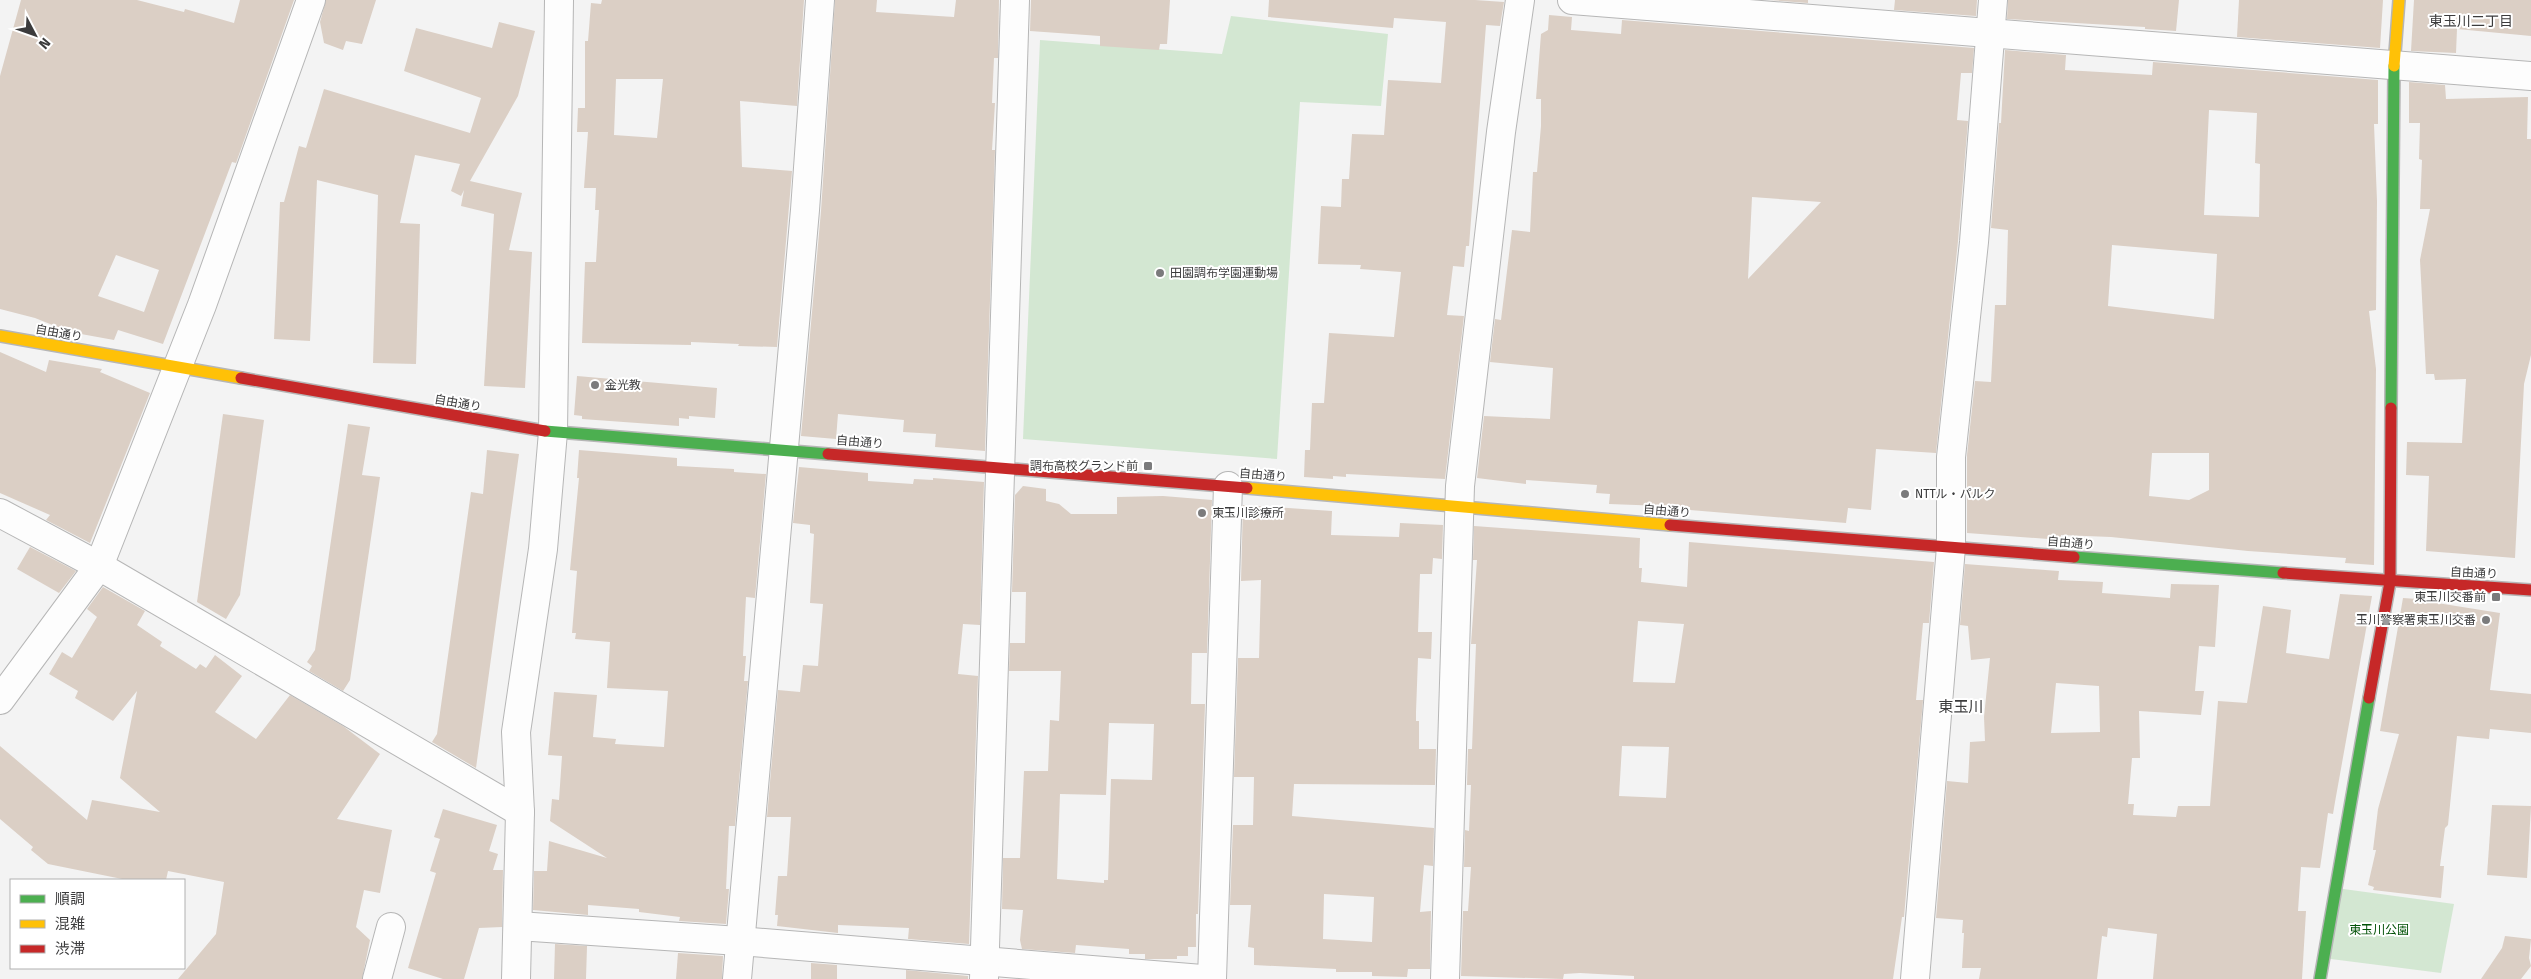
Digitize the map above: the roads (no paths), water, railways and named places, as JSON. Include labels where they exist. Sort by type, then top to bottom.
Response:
[{"type":"street","points":[[0,700],[99,566],[206,296],[311,0]]},
{"type":"street","points":[[516,979],[520,812],[516,732],[543,549],[552,432],[559,0]]},
{"type":"street","points":[[737,979],[806,210],[820,0]]},
{"type":"street","points":[[984,970],[1015,0]]},
{"type":"street","points":[[1445,979],[1459,505],[1501,132],[1520,0]]},
{"type":"street","points":[[1572,0],[2531,76]]},
{"type":"street","points":[[1915,979],[1951,547],[1951,457],[1974,242],[1993,0]]},
{"type":"street","points":[[2320,979],[2390,582],[2394,64],[2399,0]]},
{"type":"street","name":"自由通り","points":[[0,336],[552,432],[999,467],[1951,547],[2390,582],[2531,590]]},
{"type":"street","points":[[1212,979],[1228,486]]},
{"type":"street","points":[[0,513],[99,566],[520,812]]},
{"type":"street","points":[[518,926],[739,941],[984,970],[1202,979]]},
{"type":"street","points":[[377,979],[390,927]]},
{"type":"place","name":"田園調布学園運動場","points":[[1160,273]]},
{"type":"place","name":"金光教","points":[[595,385]]},
{"type":"place","name":"調布高校グランド前","points":[[1148,466]]},
{"type":"place","name":"NTTル・パルク","points":[[1905,494]]},
{"type":"place","name":"東玉川診療所","points":[[1202,513]]},
{"type":"place","name":"東玉川交番前","points":[[2496,597]]},
{"type":"place","name":"玉川警察署東玉川交番","points":[[2486,620]]},
{"type":"district","name":"東玉川二丁目","points":[[2471,21]]},
{"type":"district","name":"東玉川","points":[[1961,707]]},
{"type":"park label","name":"東玉川公園","points":[[2379,930]]}]
